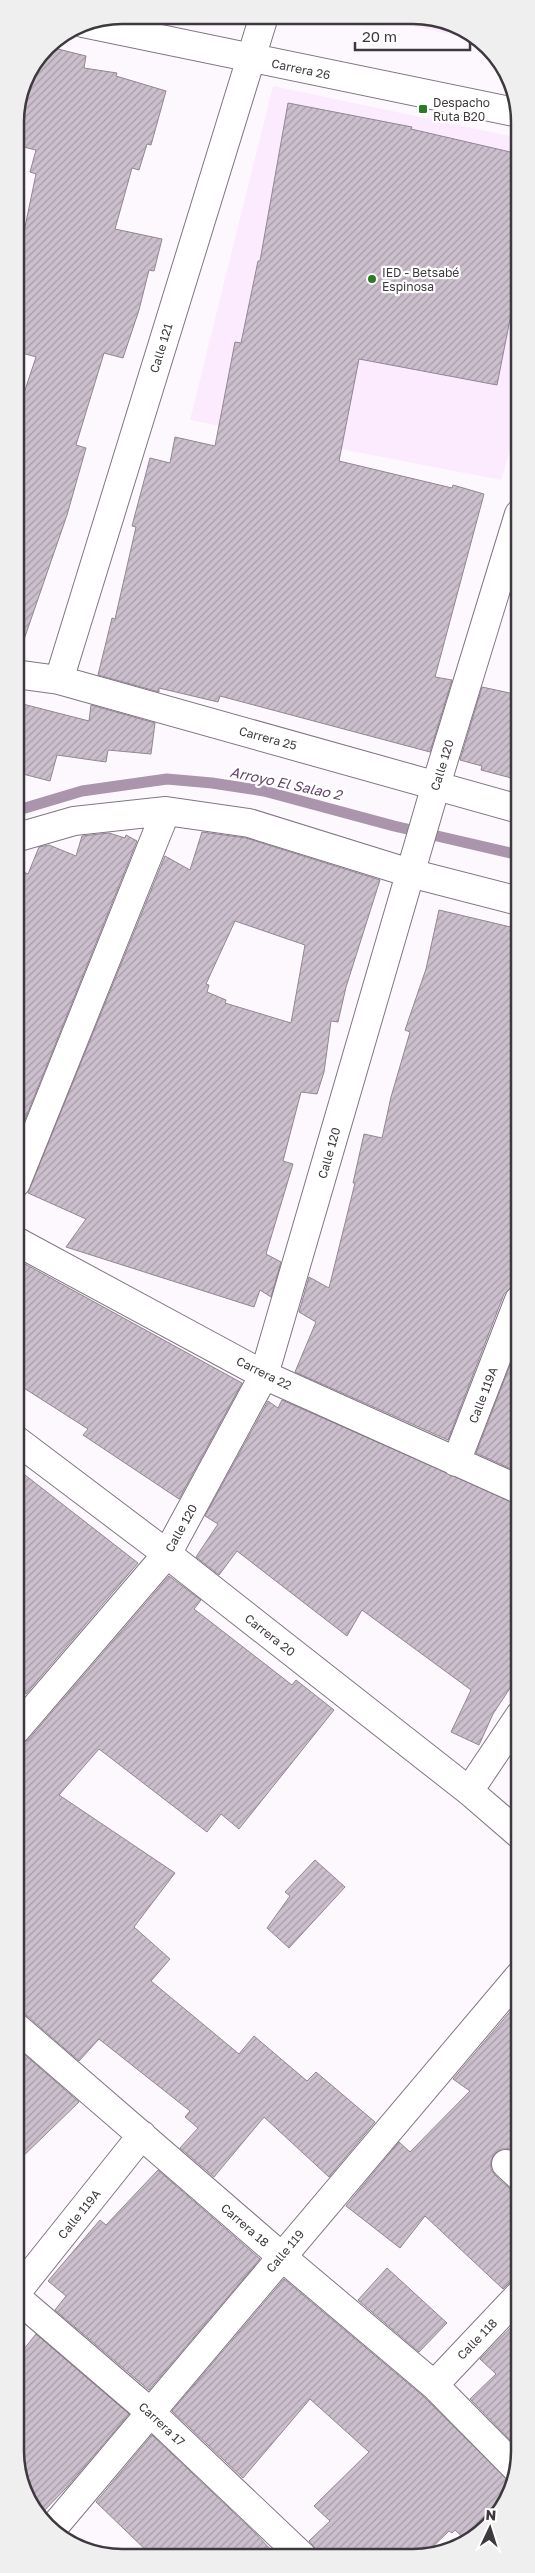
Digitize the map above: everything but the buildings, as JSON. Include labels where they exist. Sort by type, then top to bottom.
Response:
[{"type":"street","name":"Calle 121","points":[[59,680],[261,24]]},
{"type":"street","name":"Carrera 26","points":[[102,26],[510,111]]},
{"type":"street","name":"Calle 120","points":[[24,1721],[167,1554],[264,1374],[433,795],[511,540]]},
{"type":"street","name":"Carrera 25","points":[[24,675],[59,680],[433,795],[511,808]]},
{"type":"street","points":[[24,1163],[166,811]]},
{"type":"street","points":[[24,835],[74,821],[166,811],[249,823],[410,873],[511,899]]},
{"type":"street","name":"Carrera 22","points":[[24,1245],[264,1374],[511,1486]]},
{"type":"street","name":"Calle 119A","points":[[456,1462],[511,1323]]},
{"type":"street","name":"Carrera 20","points":[[24,1446],[167,1554],[469,1791],[511,1827]]},
{"type":"street","points":[[469,1791],[511,1728]]},
{"type":"street","name":"Calle 119","points":[[56,2524],[511,1986]]},
{"type":"street","name":"Carrera 18","points":[[24,2034],[281,2256],[434,2385],[510,2462]]},
{"type":"street","name":"Calle 119A","points":[[24,2285],[142,2135]]},
{"type":"street","name":"Carrera 17","points":[[24,2302],[150,2412],[295,2549]]},
{"type":"street","name":"Calle 118","points":[[434,2385],[511,2304]]},
{"type":"shaded area","points":[[403,24],[433,26],[451,31],[461,37]]},
{"type":"shaded area","name":"IED - Betsabé Espinosa","points":[[273,86],[511,136],[511,448],[501,480],[190,420]]},
{"type":"waterway","name":"Arroyo El Salao 2","points":[[24,808],[82,791],[167,779],[212,783],[264,791],[394,826],[511,853]]},
{"type":"place","name":"Despacho Ruta B20","points":[[423,109]]},
{"type":"place","name":"IED - Betsabé Espinosa","points":[[372,279]]}]
